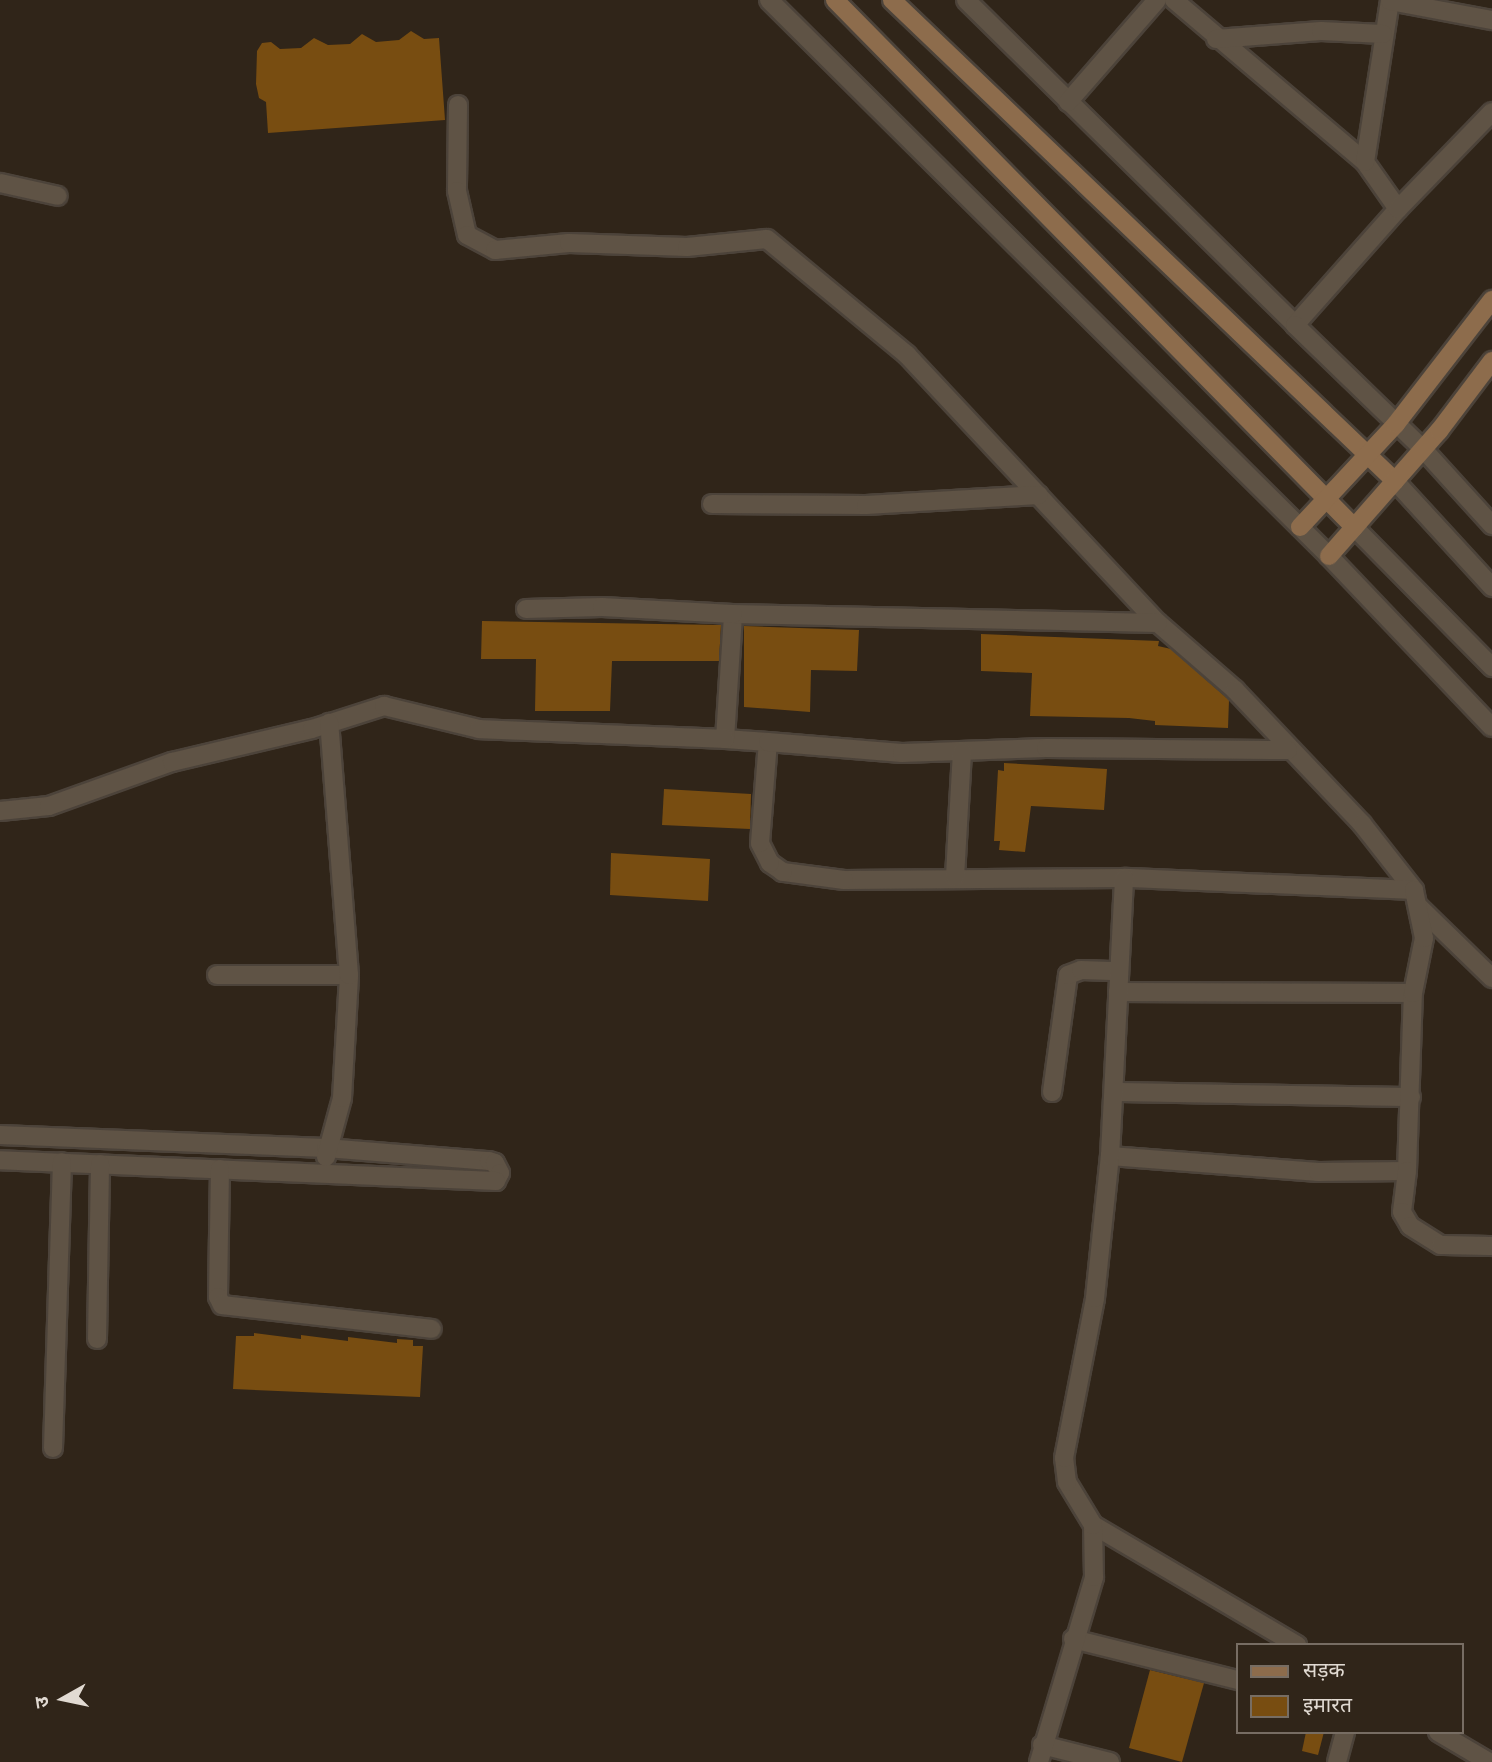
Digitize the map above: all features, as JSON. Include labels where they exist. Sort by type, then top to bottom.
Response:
[{"type":"street","points":[[769,0],[1329,556],[1492,727]]},
{"type":"street","points":[[835,0],[1492,667]]},
{"type":"street","points":[[892,0],[1369,455],[1492,587]]},
{"type":"street","points":[[966,0],[1423,449],[1492,525]]},
{"type":"street","points":[[1068,102],[1157,0]]},
{"type":"street","points":[[1174,0],[1216,39],[1365,162],[1398,209]]},
{"type":"street","points":[[1365,162],[1390,1],[1492,20]]},
{"type":"street","points":[[1216,39],[1321,31],[1383,34]]},
{"type":"street","points":[[458,105],[457,191],[467,235],[495,250],[569,243],[687,247],[767,239],[907,355],[1158,622],[1235,690],[1288,750],[1362,824],[1416,898],[1492,978]]},
{"type":"street","points":[[1295,325],[1398,209],[1492,111]]},
{"type":"street","points":[[0,183],[58,196]]},
{"type":"street","points":[[1300,527],[1396,424],[1492,300]]},
{"type":"street","points":[[1329,556],[1423,449],[1492,361]]},
{"type":"street","points":[[712,504],[866,505],[1039,495]]},
{"type":"street","points":[[526,609],[602,607],[733,614],[1158,622]]},
{"type":"street","points":[[725,739],[733,614]]},
{"type":"street","points":[[0,811],[49,806],[172,762],[329,723],[384,706],[479,729],[768,741],[902,753],[1288,750]]},
{"type":"street","points":[[325,1172],[326,1148],[342,1098],[349,975],[329,723]]},
{"type":"street","points":[[768,741],[760,842],[770,863],[783,872],[844,880],[956,877],[1125,878],[1416,898]]},
{"type":"street","points":[[956,877],[962,751]]},
{"type":"street","points":[[1125,878],[1110,1156],[1095,1298],[1064,1458],[1067,1482],[1093,1525],[1294,1643]]},
{"type":"street","points":[[1416,898],[1424,938],[1413,993],[1411,1097],[1402,1212],[1410,1226],[1441,1245],[1492,1246]]},
{"type":"street","points":[[1052,1093],[1068,975],[1081,970],[1119,971]]},
{"type":"street","points":[[217,975],[349,975]]},
{"type":"street","points":[[1118,992],[1413,993]]},
{"type":"street","points":[[1114,1092],[1411,1097]]},
{"type":"street","points":[[0,1135],[326,1148],[489,1161],[495,1163],[500,1173],[496,1181],[0,1160]]},
{"type":"street","points":[[1110,1156],[1318,1172],[1407,1171]]},
{"type":"street","points":[[53,1448],[62,1163]]},
{"type":"street","points":[[97,1339],[100,1164]]},
{"type":"street","points":[[220,1169],[218,1297],[222,1305],[432,1329]]},
{"type":"street","points":[[1093,1525],[1094,1577],[1040,1754],[1110,1762]]},
{"type":"street","points":[[1073,1639],[1236,1680]]},
{"type":"street","points":[[1337,1762],[1344,1734]]},
{"type":"street","points":[[1441,1734],[1489,1762]]},
{"type":"building","points":[[411,31],[424,39],[439,38],[445,120],[268,133],[266,102],[259,98],[256,84],[257,51],[262,43],[271,42],[280,49],[301,48],[314,38],[328,45],[350,44],[362,34],[376,42],[399,40]]},
{"type":"building","points":[[482,621],[721,625],[719,661],[612,661],[610,711],[535,711],[536,659],[481,659]]},
{"type":"building","points":[[744,626],[859,630],[857,671],[811,670],[810,712],[744,707]]},
{"type":"building","points":[[981,634],[1159,641],[1158,646],[1171,649],[1229,700],[1228,728],[1155,725],[1155,721],[1129,718],[1030,716],[1032,673],[981,671]]},
{"type":"building","points":[[1004,763],[1107,769],[1104,810],[1031,806],[1025,852],[999,850],[1000,841],[994,841],[998,770],[1004,771]]},
{"type":"building","points":[[664,789],[751,794],[750,829],[662,825]]},
{"type":"building","points":[[611,853],[710,859],[708,901],[610,895]]},
{"type":"building","points":[[254,1333],[301,1339],[301,1335],[348,1341],[348,1337],[397,1343],[397,1339],[413,1340],[413,1346],[423,1346],[420,1397],[233,1389],[236,1336],[254,1336]]},
{"type":"building","points":[[1150,1670],[1204,1683],[1182,1762],[1129,1748]]},
{"type":"building","points":[[1306,1734],[1323,1734],[1318,1755],[1302,1751]]}]
